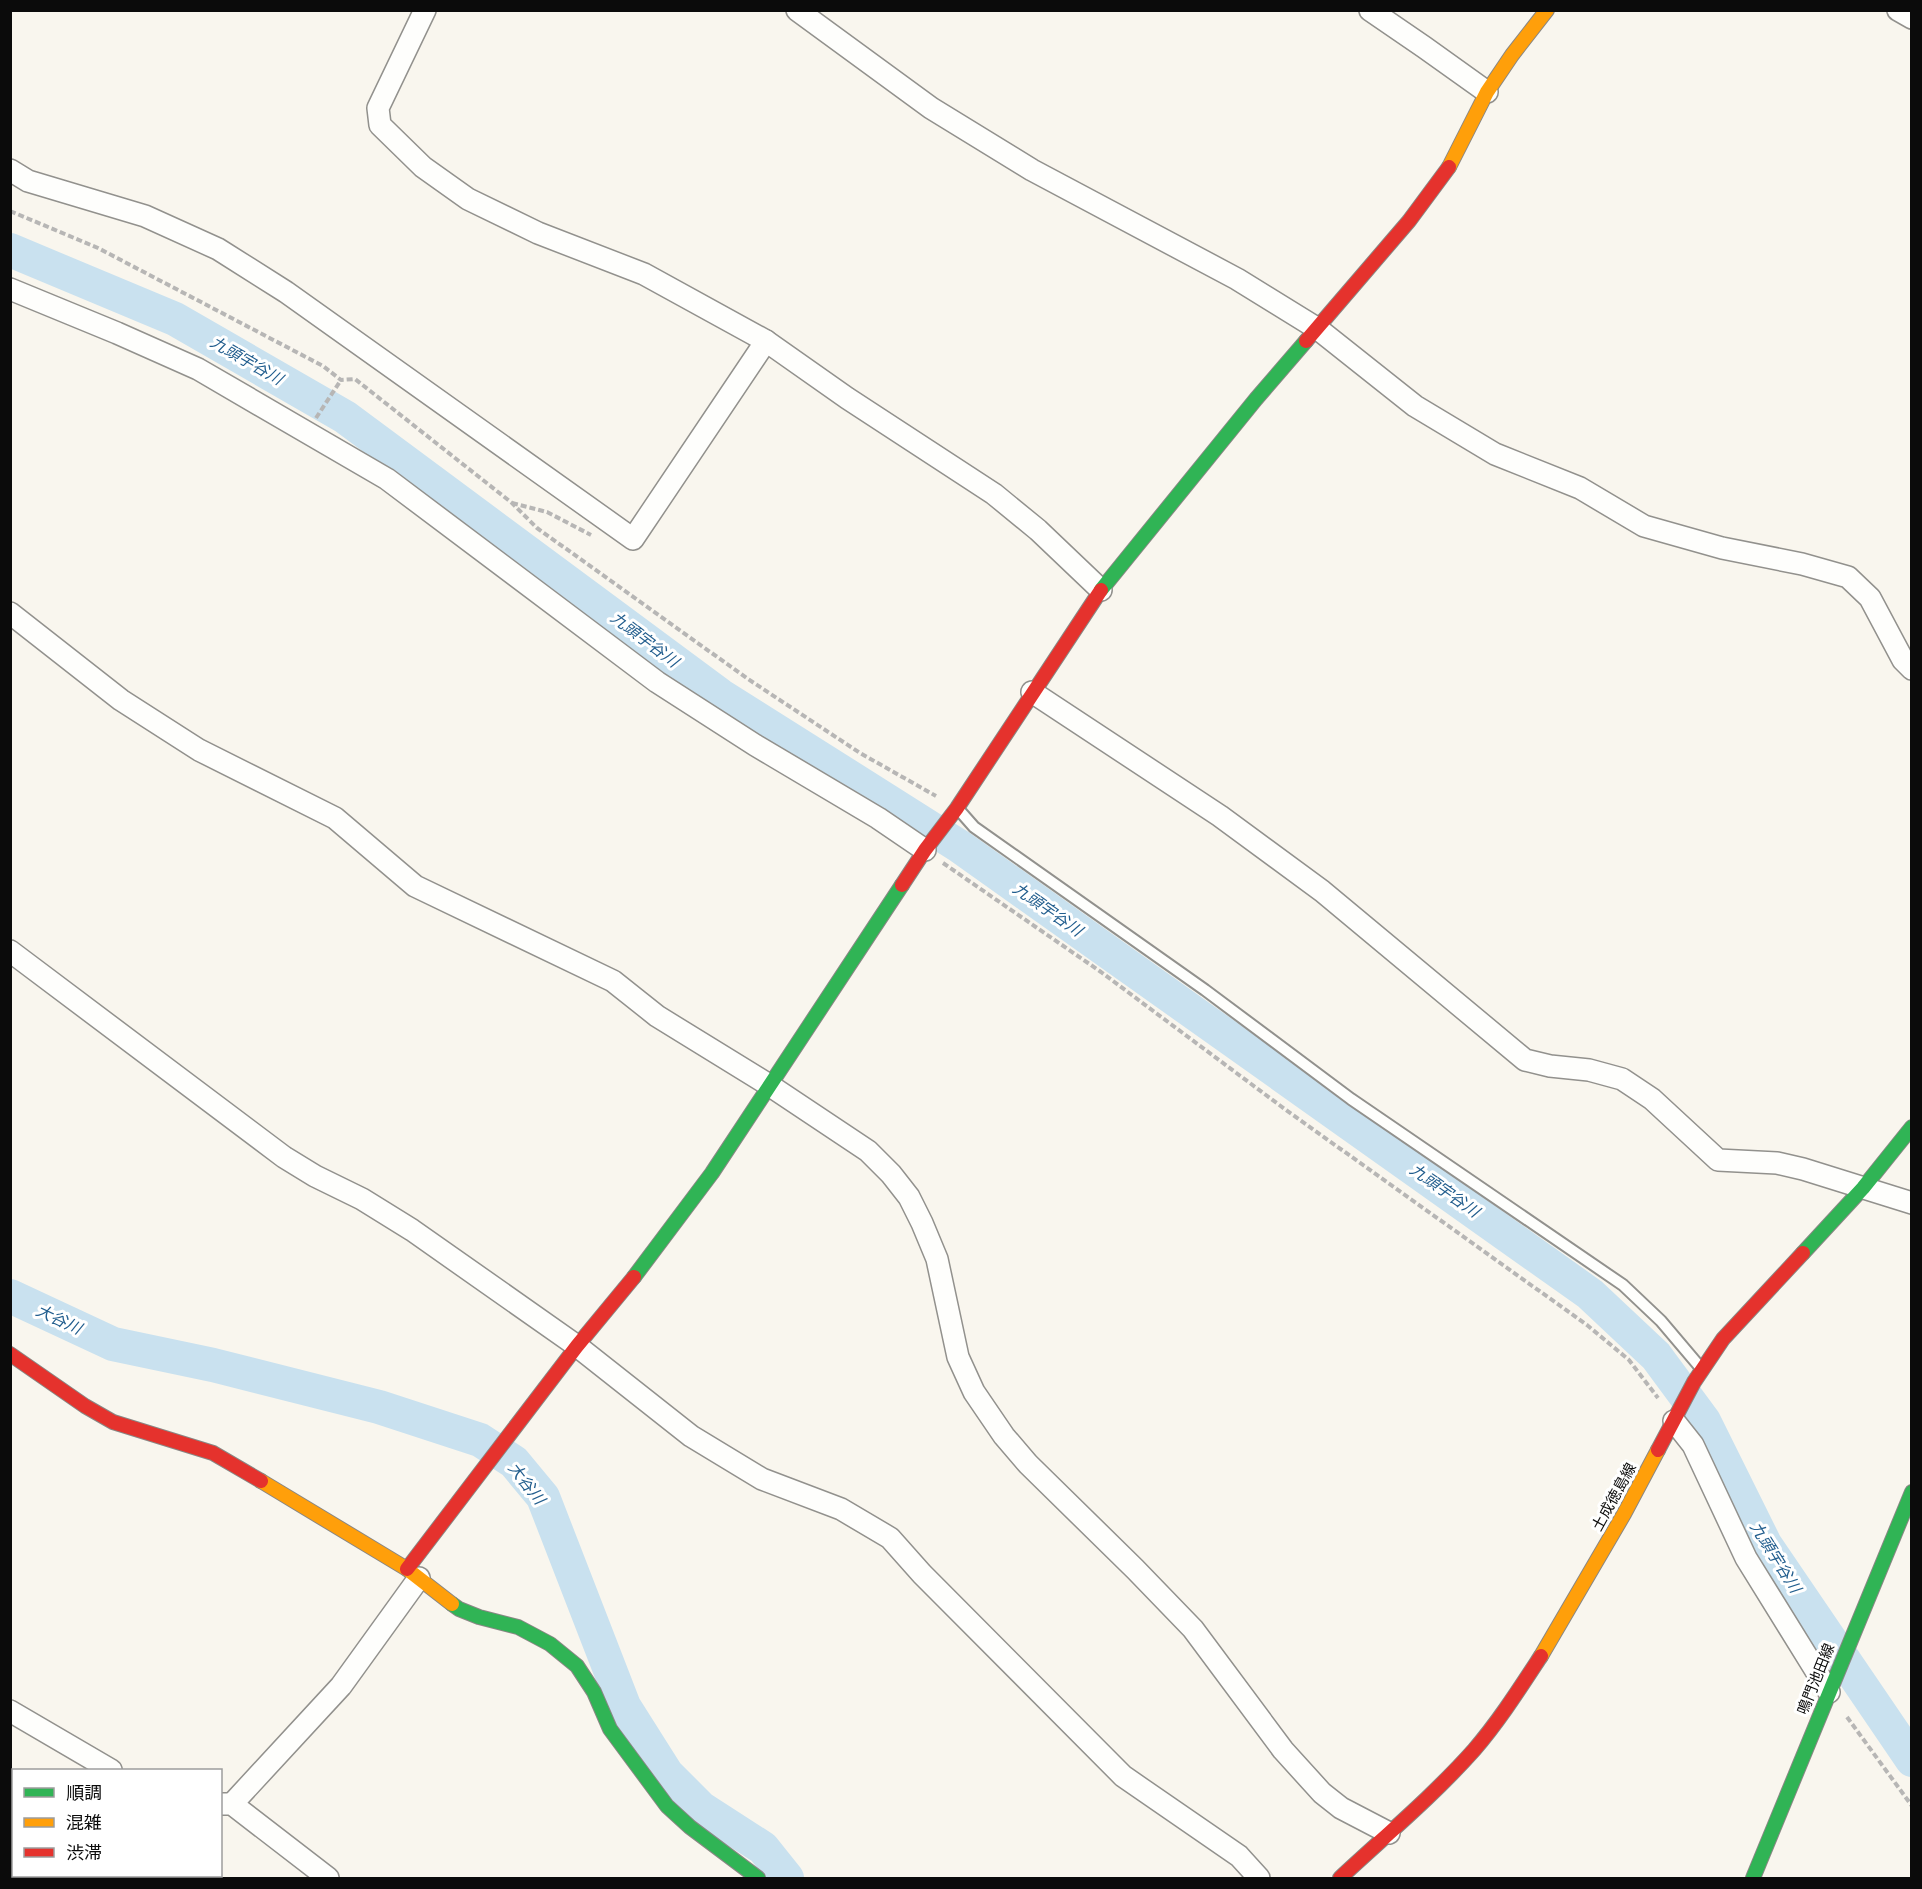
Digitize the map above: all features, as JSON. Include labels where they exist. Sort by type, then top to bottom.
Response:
[{"type":"street","points":[[425,10],[378,108],[380,125],[414,159],[468,199],[538,233],[644,274],[766,341],[847,398],[994,494],[1038,530],[1101,590]]},
{"type":"street","points":[[797,10],[931,108],[1032,170],[1237,279],[1318,328],[1415,406],[1495,454],[1580,488],[1644,526],[1722,548],[1802,564],[1848,577],[1870,598],[1903,660],[1911,669]]},
{"type":"street","points":[[1370,10],[1487,92]]},
{"type":"street","points":[[328,1878],[226,1804],[341,1686],[488,1461],[577,1346],[648,1260],[693,1199],[1101,590],[1256,399],[1409,221],[1446,172],[1487,92],[1547,10]]},
{"type":"street","points":[[1898,10],[1911,18]]},
{"type":"street","points":[[10,170],[28,180],[145,216],[218,249],[286,292],[633,539],[766,341]]},
{"type":"street","points":[[10,289],[198,369],[387,479],[657,682],[755,745],[926,848]]},
{"type":"street","points":[[10,613],[122,700],[199,750],[335,818],[415,885],[614,981],[657,1016],[769,1085],[868,1151],[891,1174],[909,1197],[937,1259],[958,1357],[974,1392],[1004,1436],[1028,1464],[1193,1629],[1283,1750],[1322,1793],[1341,1808],[1389,1833]]},
{"type":"street","points":[[1032,692],[1220,816],[1322,891],[1525,1060],[1550,1066],[1589,1070],[1622,1079],[1652,1099],[1718,1160],[1776,1163],[1803,1169],[1911,1203]]},
{"type":"street","points":[[10,951],[284,1157],[315,1176],[362,1199],[412,1230],[577,1346],[701,1442],[762,1479],[841,1509],[890,1538],[922,1574],[1123,1776],[1239,1856],[1259,1878]]},
{"type":"street","name":"土成徳島線","points":[[1340,1878],[1475,1749],[1505,1710],[1545,1650],[1624,1514],[1702,1369],[1723,1339],[1863,1188],[1911,1126]]},
{"type":"street","points":[[10,1354],[85,1406],[113,1422],[213,1453],[413,1573],[459,1609],[479,1617],[518,1626],[550,1644],[577,1666],[594,1692],[610,1729],[667,1806],[690,1827],[758,1878]]},
{"type":"street","points":[[1676,1417],[1693,1445],[1746,1558],[1832,1686]]},
{"type":"street","name":"鳴門池田線","points":[[1753,1878],[1911,1492]]},
{"type":"street","points":[[10,1711],[109,1769]]},
{"type":"lane","points":[[954,810],[974,827],[1205,990],[1351,1099],[1623,1285],[1661,1321],[1702,1369]]},
{"type":"path","points":[[10,211],[98,248],[323,366],[341,380],[355,378],[512,503],[537,528],[748,679],[860,753],[954,810]]},
{"type":"path","points":[[312,424],[341,380]]},
{"type":"path","points":[[512,503],[547,512],[594,536]]},
{"type":"path","points":[[926,848],[1101,972],[1286,1110],[1587,1325],[1629,1360],[1676,1417]]},
{"type":"path","points":[[1832,1686],[1911,1806]]},
{"type":"waterway","name":"九頭宇谷川","points":[[10,250],[175,319],[345,417],[720,695],[959,846],[1590,1294],[1656,1356],[1704,1421],[1765,1544],[1912,1760]]},
{"type":"waterway","name":"大谷川","points":[[10,1296],[113,1344],[213,1365],[379,1407],[480,1440],[514,1462],[543,1497],[624,1706],[667,1774],[701,1808],[763,1848],[787,1878]]},
{"type":"traffic: fast","points":[[1101,590],[1306,341]]},
{"type":"traffic: fast","points":[[634,1277],[712,1173],[902,885]]},
{"type":"traffic: fast","points":[[1803,1253],[1863,1188],[1912,1127]]},
{"type":"traffic: fast","points":[[1753,1878],[1912,1492]]},
{"type":"traffic: fast","points":[[452,1604],[479,1617],[518,1627],[550,1644],[577,1666],[594,1692],[610,1729],[667,1806],[690,1827],[758,1878]]},
{"type":"traffic: slow","points":[[1449,167],[1487,92],[1547,10]]},
{"type":"traffic: slow","points":[[1541,1656],[1624,1514],[1658,1450]]},
{"type":"traffic: slow","points":[[261,1481],[407,1569],[452,1604]]},
{"type":"traffic: jam","points":[[1306,341],[1409,221],[1449,167]]},
{"type":"traffic: jam","points":[[902,885],[957,808],[1101,590]]},
{"type":"traffic: jam","points":[[1658,1450],[1694,1382],[1723,1339],[1803,1253]]},
{"type":"traffic: jam","points":[[407,1569],[577,1346],[634,1277]]},
{"type":"traffic: jam","points":[[10,1354],[85,1406],[113,1422],[213,1453],[261,1481]]},
{"type":"traffic: jam","points":[[1340,1878],[1425,1800],[1474,1750],[1501,1716],[1541,1656]]}]
